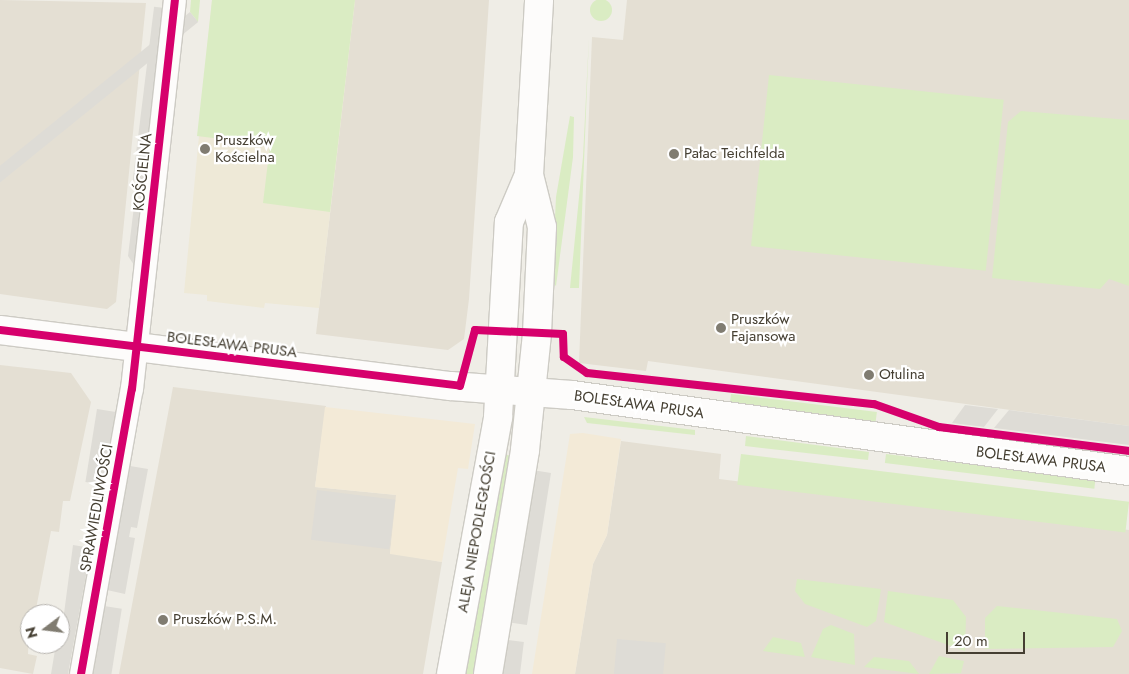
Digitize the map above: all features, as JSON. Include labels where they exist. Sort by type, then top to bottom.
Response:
[{"type":"street","name":"KOŚCIELNA","points":[[138,347],[174,0]]},
{"type":"street","points":[[488,674],[532,390],[542,227],[529,175],[539,0]]},
{"type":"street","name":"ALEJA NIEPODLEGŁOŚCI","points":[[452,674],[500,389],[508,222],[529,175]]},
{"type":"street","name":"BOLESŁAWA PRUSA","points":[[0,330],[500,389],[532,390],[1129,471]]},
{"type":"street","name":"SPRAWIEDLIWOŚCI","points":[[81,674],[138,347]]},
{"type":"shaded area","points":[[0,0],[146,3],[116,302],[107,309],[0,294]]},
{"type":"shaded area","points":[[212,0],[355,0],[319,308],[265,303],[264,308],[207,301],[207,295],[184,293]]},
{"type":"shaded area","points":[[355,0],[489,0],[469,299],[464,339],[448,350],[316,334]]},
{"type":"shaded area","points":[[627,0],[1129,0],[1129,426],[648,361],[646,371],[579,363],[592,37],[623,40]]},
{"type":"shaded area","points":[[154,7],[165,8],[144,182],[133,180]]},
{"type":"shaded area","points":[[190,12],[198,22],[0,183],[0,166]]},
{"type":"shaded area","points":[[134,206],[143,206],[136,268],[128,256]]},
{"type":"shaded area","points":[[0,365],[71,373],[91,402],[70,501],[63,501],[59,532],[51,531],[37,604],[20,604],[20,654],[37,656],[33,674],[0,668]]},
{"type":"shaded area","points":[[173,387],[326,406],[315,487],[397,495],[390,553],[442,562],[423,674],[119,674]]},
{"type":"shaded area","points":[[965,405],[998,409],[984,427],[952,423]]},
{"type":"shaded area","points":[[325,407],[475,424],[468,469],[458,468],[442,562],[390,554],[396,495],[315,487]]},
{"type":"shaded area","points":[[97,409],[116,412],[104,485],[85,482]]},
{"type":"shaded area","points":[[1009,410],[1129,426],[1129,445],[994,428]]},
{"type":"shaded area","points":[[583,433],[621,439],[607,535],[593,564],[575,674],[532,674],[570,434]]},
{"type":"shaded area","points":[[621,441],[721,454],[719,479],[1129,530],[1129,674],[575,674],[593,564],[607,535]]},
{"type":"shaded area","points":[[130,466],[148,469],[137,528],[131,527],[129,537],[135,538],[125,594],[107,590]]},
{"type":"shaded area","points":[[532,470],[551,473],[527,625],[508,622]]},
{"type":"shaded area","points":[[317,490],[395,500],[389,549],[311,540]]},
{"type":"shaded area","points":[[73,545],[91,548],[68,674],[51,674],[54,654],[70,654],[70,604],[65,604]]},
{"type":"shaded area","points":[[104,606],[122,609],[111,674],[93,674]]},
{"type":"shaded area","points":[[617,639],[666,643],[663,674],[614,674]]},
{"type":"shaded area","points":[[507,640],[524,642],[520,674],[503,674]]},
{"type":"green space","points":[[601,-1],[609,2],[612,10],[609,18],[601,21],[593,18],[590,10],[593,2]]},
{"type":"green space","points":[[191,0],[200,0],[198,22],[190,12]]},
{"type":"green space","points":[[212,0],[355,0],[330,212],[263,203],[270,145],[197,136]]},
{"type":"green space","points":[[589,36],[579,288],[570,288],[583,157]]},
{"type":"green space","points":[[769,75],[1004,100],[986,271],[751,246]]},
{"type":"green space","points":[[1021,111],[1129,120],[1129,286],[1109,279],[1100,289],[992,278],[1008,122]]},
{"type":"green space","points":[[570,116],[574,117],[573,157],[556,286],[552,282],[556,197]]},
{"type":"green space","points":[[731,394],[877,412],[875,424],[730,406]]},
{"type":"green space","points":[[584,417],[695,430],[695,435],[587,423]]},
{"type":"green space","points":[[746,436],[869,452],[868,460],[745,446]]},
{"type":"green space","points":[[504,454],[511,456],[475,674],[463,674]]},
{"type":"green space","points":[[741,454],[1129,502],[1125,532],[737,485]]},
{"type":"green space","points":[[886,454],[1095,480],[1094,489],[885,463]]},
{"type":"green space","points":[[797,579],[881,589],[876,621],[867,627],[805,604],[795,591]]},
{"type":"green space","points":[[888,591],[953,600],[966,617],[965,651],[884,622]]},
{"type":"green space","points":[[997,606],[1117,619],[1122,631],[1113,647],[985,649],[985,618]]},
{"type":"green space","points":[[831,625],[854,634],[855,665],[811,657],[823,629]]},
{"type":"green space","points":[[773,637],[801,643],[805,657],[763,651]]},
{"type":"green space","points":[[939,656],[964,661],[961,673],[929,674]]},
{"type":"green space","points":[[874,657],[909,661],[919,674],[864,667]]},
{"type":"cycle path","points":[[81,674],[132,389],[175,0]]},
{"type":"cycle path","points":[[0,330],[460,386],[475,330],[563,334],[564,357],[587,373],[874,404],[939,427],[1129,451]]},
{"type":"place","name":"Pruszków Kościelna","points":[[205,149]]},
{"type":"place","name":"Pałac Teichfelda","points":[[674,154]]},
{"type":"place","name":"Pruszków Fajansowa","points":[[721,328]]},
{"type":"place","name":"Otulina","points":[[869,375]]},
{"type":"place","name":"Pruszków P.S.M.","points":[[163,620]]}]
